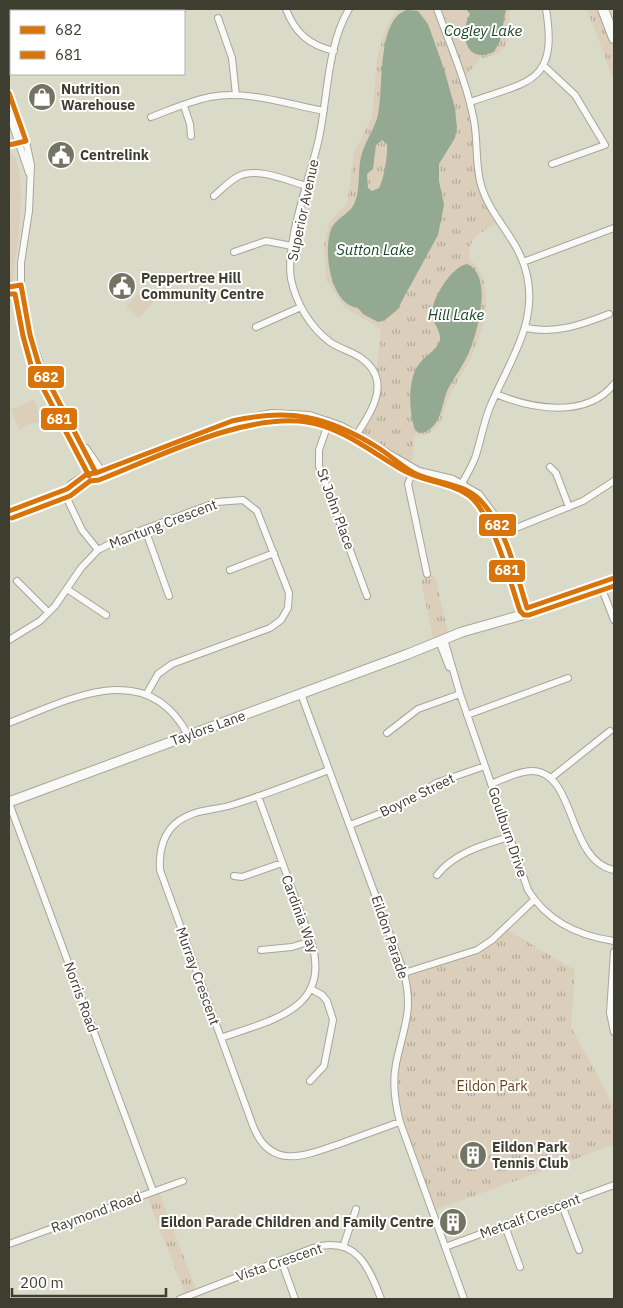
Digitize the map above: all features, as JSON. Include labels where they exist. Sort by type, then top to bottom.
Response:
[{"type":"main road","points":[[603,9],[614,38]]},
{"type":"main road","name":"Taylors Lane","points":[[9,802],[614,579]]},
{"type":"street","points":[[286,9],[292,23],[304,38],[318,46],[334,51]]},
{"type":"street","name":"Superior Avenue","points":[[348,9],[338,32],[324,111],[292,246],[291,280],[301,307],[322,335],[332,343],[361,358],[375,376],[378,389],[376,403],[357,434]]},
{"type":"street","points":[[437,9],[470,102],[475,128],[478,173],[484,194],[492,212],[513,241],[524,262],[530,291],[526,328],[486,416],[473,462],[461,485]]},
{"type":"street","points":[[470,102],[524,83],[544,66],[550,46],[546,9]]},
{"type":"street","points":[[218,18],[232,58],[236,95]]},
{"type":"street","points":[[544,66],[567,86],[582,104],[605,145],[552,164]]},
{"type":"street","points":[[9,93],[28,146],[31,165],[29,174],[29,211],[21,263],[25,309],[38,362],[75,433],[98,472]]},
{"type":"street","points":[[151,117],[210,98],[236,95],[324,111]]},
{"type":"street","points":[[184,106],[190,124],[191,136]]},
{"type":"street","points":[[9,114],[29,174]]},
{"type":"street","points":[[214,196],[236,178],[247,174],[262,174],[307,186]]},
{"type":"street","points":[[524,262],[614,228]]},
{"type":"street","points":[[234,252],[266,241],[292,246]]},
{"type":"street","points":[[256,327],[301,307]]},
{"type":"street","points":[[526,328],[546,330],[566,328],[609,314]]},
{"type":"street","points":[[496,394],[525,405],[558,408],[601,396],[614,384]]},
{"type":"street","points":[[9,512],[65,490],[87,474],[98,472],[254,415],[291,413],[329,421],[357,434],[414,471],[461,485],[484,500],[496,520],[528,611]]},
{"type":"street","name":"St John Place","points":[[329,421],[319,450],[319,466],[368,596]]},
{"type":"street","points":[[550,467],[556,473],[569,507]]},
{"type":"street","points":[[414,471],[408,484],[427,574]]},
{"type":"street","points":[[501,534],[593,496],[614,481]]},
{"type":"street","points":[[65,490],[82,530],[98,550]]},
{"type":"street","name":"Mantung Crescent","points":[[9,640],[33,626],[48,612],[81,568],[98,550],[126,536],[217,502],[242,500],[254,508],[261,517],[288,593],[288,608],[281,620],[270,628],[172,664],[154,680],[146,695]]},
{"type":"street","points":[[145,529],[169,596]]},
{"type":"street","points":[[230,570],[274,554]]},
{"type":"street","points":[[17,581],[48,612]]},
{"type":"street","points":[[600,584],[614,620]]},
{"type":"street","points":[[67,589],[106,615]]},
{"type":"street","name":"Goulburn Drive","points":[[442,642],[509,837],[524,879],[534,900],[553,918],[566,926],[586,936],[614,941]]},
{"type":"street","points":[[467,715],[568,678]]},
{"type":"street","points":[[9,723],[103,690],[122,689],[146,695],[169,709],[188,735]]},
{"type":"street","name":"Eildon Parade","points":[[301,694],[404,973],[409,1010],[406,1029],[396,1064],[394,1081],[395,1102],[400,1122],[464,1299]]},
{"type":"street","points":[[388,733],[418,709],[460,694]]},
{"type":"street","points":[[551,778],[610,731]]},
{"type":"street","name":"Boyne Street","points":[[350,825],[407,803],[444,780],[484,766]]},
{"type":"street","name":"Murray Crescent","points":[[329,770],[258,796],[186,816],[170,830],[161,850],[162,877],[256,1134],[266,1146],[275,1153],[288,1157],[305,1156],[400,1122]]},
{"type":"street","points":[[491,784],[532,771],[551,778],[563,797],[588,853],[598,863],[614,870]]},
{"type":"street","name":"Cardinia Way","points":[[258,796],[317,962],[311,990]]},
{"type":"street","name":"Norris Road","points":[[9,802],[153,1191]]},
{"type":"street","points":[[436,875],[443,867],[459,857],[477,848],[509,837]]},
{"type":"street","points":[[234,876],[242,877],[282,863]]},
{"type":"street","points":[[404,973],[477,950],[492,940],[534,900]]},
{"type":"street","points":[[261,950],[292,947],[311,941]]},
{"type":"street","points":[[614,952],[610,1013],[614,1032]]},
{"type":"street","points":[[221,1038],[290,1012],[304,1000],[311,990],[325,998],[330,1005],[333,1020],[323,1069],[310,1081]]},
{"type":"street","name":"Raymond Road","points":[[9,1244],[183,1180]]},
{"type":"street","name":"Metcalf Crescent","points":[[445,1247],[614,1185]]},
{"type":"street","points":[[562,1205],[579,1250]]},
{"type":"street","points":[[343,1247],[356,1209]]},
{"type":"street","points":[[505,1226],[520,1267]]},
{"type":"street","name":"Vista Crescent","points":[[180,1299],[322,1246],[343,1247],[355,1253],[366,1263],[381,1299]]},
{"type":"street","points":[[281,1260],[296,1299]]},
{"type":"green space","points":[[397,9],[510,9],[508,39],[504,48],[497,54],[480,59],[462,80],[470,102],[478,173],[499,221],[473,240],[469,251],[469,259],[477,267],[482,277],[486,301],[485,314],[479,338],[448,399],[443,417],[435,429],[422,435],[416,435],[410,467],[357,434],[377,399],[372,370],[377,366],[381,329],[345,308],[326,280],[324,245],[329,222],[347,204],[354,153],[372,117],[377,57],[386,28]]},
{"type":"green space","points":[[587,9],[603,9],[614,38],[614,81]]},
{"type":"green space","points":[[9,152],[16,159],[20,173],[21,191],[19,232],[13,281],[9,283],[9,227],[11,226]]},
{"type":"green space","points":[[146,285],[159,296],[139,318],[126,307]]},
{"type":"green space","points":[[34,400],[42,422],[30,424],[19,430],[11,409],[23,406],[23,404]]},
{"type":"green space","points":[[432,575],[436,579],[449,637],[434,643],[421,582],[424,577],[428,579]]},
{"type":"green space","name":"Eildon Park","points":[[504,928],[575,970],[571,1027],[614,1106],[614,1145],[432,1211],[400,1122],[395,1077],[406,1029],[404,973],[477,950]]},
{"type":"green space","points":[[158,1189],[197,1292],[186,1297],[146,1194]]},
{"type":"water","name":"Cogley Lake","points":[[466,9],[506,9],[500,41],[494,52],[484,55],[476,54],[467,45],[465,30],[470,14]]},
{"type":"water","name":"Sutton Lake","points":[[407,10],[418,11],[428,24],[455,108],[457,128],[455,138],[439,164],[439,181],[444,205],[438,235],[397,310],[385,320],[378,322],[363,314],[358,308],[348,305],[341,297],[331,275],[328,249],[332,227],[351,209],[357,196],[362,153],[378,115],[386,41],[390,27],[397,16]],"holes":[[[382,140],[387,144],[382,179],[379,188],[372,191],[368,188],[367,174],[373,169],[376,145]]]},
{"type":"water","name":"Hill Lake","points":[[467,264],[475,270],[480,279],[481,304],[477,330],[468,355],[447,391],[437,420],[428,430],[419,433],[415,430],[411,414],[410,396],[412,379],[419,364],[436,347],[440,340],[432,317],[435,299],[449,276],[461,266]]},
{"type":"transit line","name":"682","points":[[9,93],[26,141],[9,145]]},
{"type":"transit line","name":"682","points":[[9,287],[21,285],[30,335],[38,362],[96,473]]},
{"type":"transit line","name":"681","points":[[10,294],[15,294],[31,365],[89,476]]},
{"type":"transit line","name":"682","points":[[9,511],[67,489],[87,474],[96,473],[232,421],[272,415],[290,415],[324,422],[341,428],[377,447],[414,473],[422,477],[457,486],[473,494],[480,500],[497,523],[509,551],[527,608],[614,578]]},
{"type":"transit line","name":"681","points":[[12,518],[70,496],[90,481],[99,480],[174,449],[229,430],[282,421],[307,422],[332,429],[409,473],[460,490],[477,503],[492,531],[520,611],[524,615],[529,615],[614,586]]},
{"type":"place","name":"Nutrition Warehouse","points":[[42,97]]},
{"type":"place","name":"Centrelink","points":[[61,155]]},
{"type":"place","name":"Peppertree Hill Community Centre","points":[[122,286]]},
{"type":"place","name":"Eildon Park Tennis Club","points":[[473,1155]]},
{"type":"place","name":"Eildon Parade Children and Family Centre","points":[[453,1222]]}]
